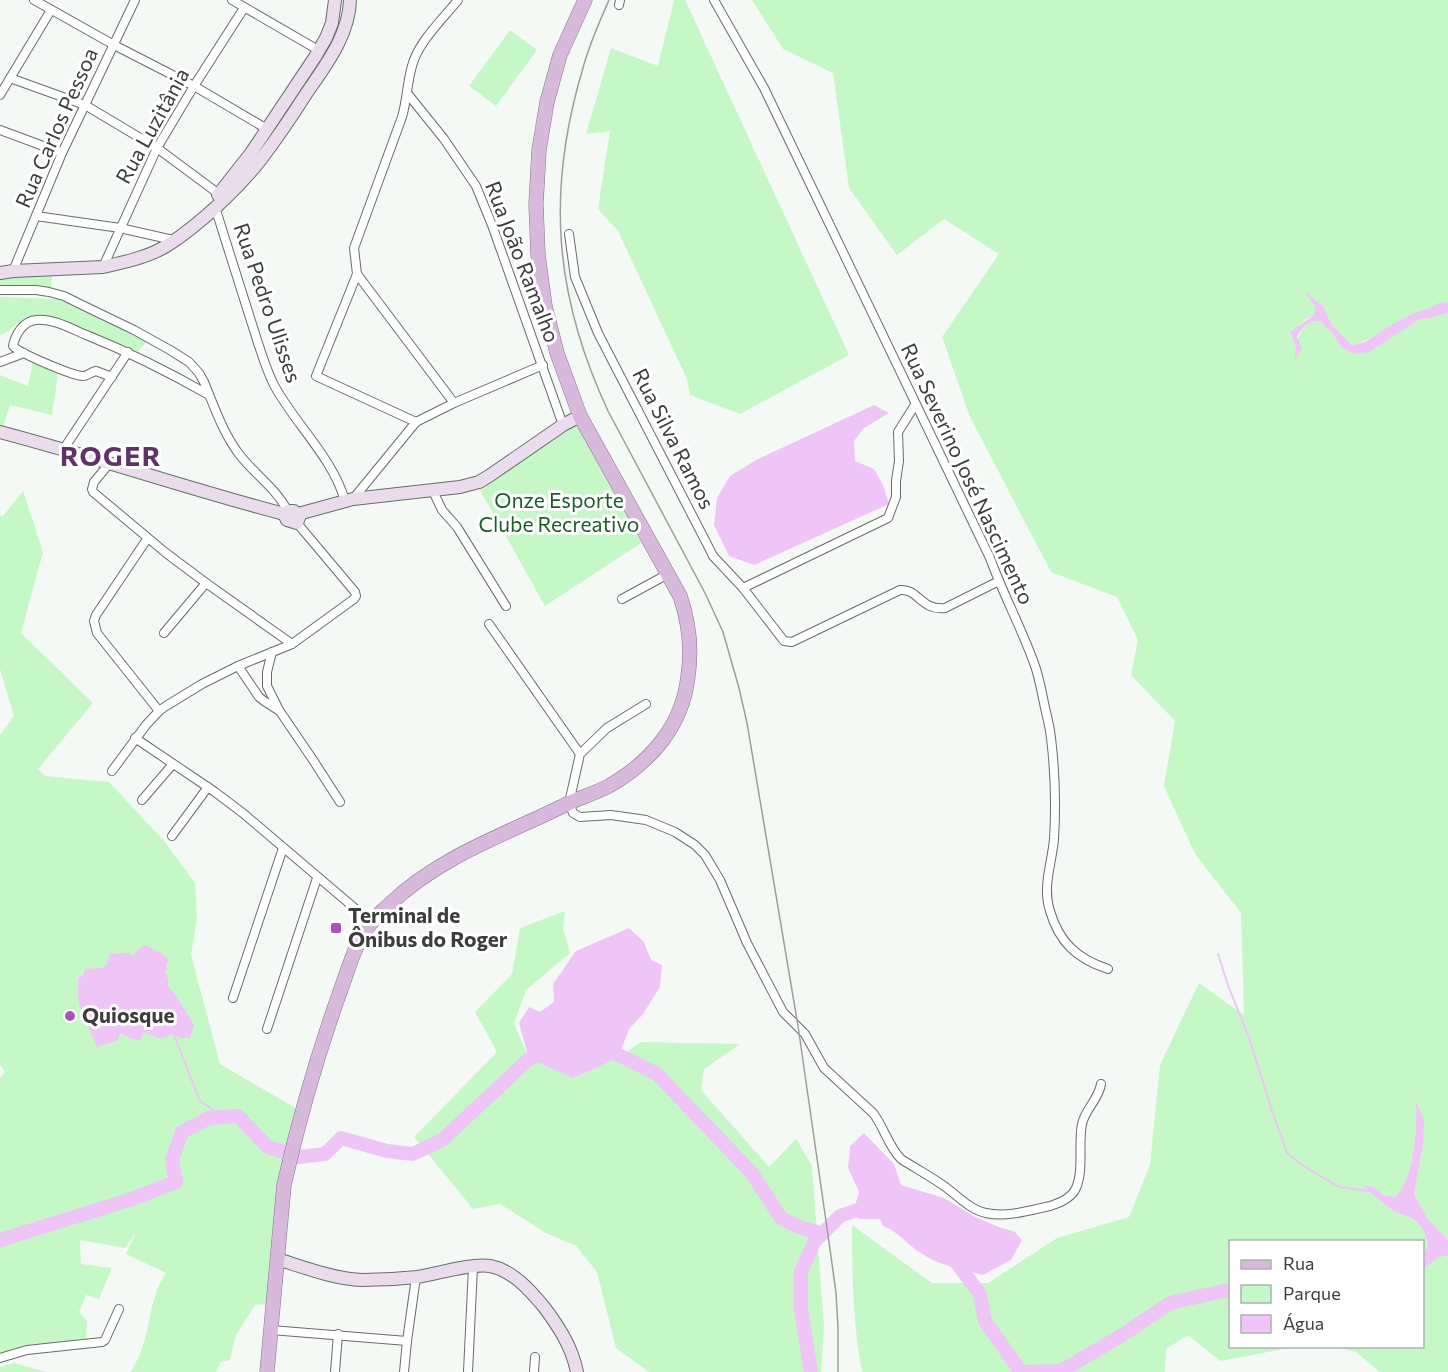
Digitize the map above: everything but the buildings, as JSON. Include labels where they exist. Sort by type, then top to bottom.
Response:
[{"type":"main road","points":[[267,1372],[284,1185],[288,1167],[333,1011],[356,950],[371,922],[400,894],[432,870],[460,854],[608,787],[631,772],[657,749],[674,723],[686,692],[690,660],[687,615],[680,596],[580,416],[556,353],[538,255],[536,204],[539,150],[547,102],[560,55],[585,0]]},
{"type":"street","points":[[34,0],[194,86],[267,129]]},
{"type":"street","name":"Rua Carlos Pessoa","points":[[6,272],[36,216],[62,153],[135,0]]},
{"type":"street","points":[[232,0],[313,47]]},
{"type":"street","points":[[176,238],[219,194],[247,159],[318,51],[332,23],[335,0]]},
{"type":"street","points":[[416,422],[316,376],[357,274],[354,248],[402,117],[412,65],[424,41],[458,0]]},
{"type":"street","name":"Rua Severino José Nascimento","points":[[714,0],[764,88],[985,548],[1018,622],[1041,685],[1051,737],[1054,822],[1046,888],[1049,909],[1057,928],[1073,951],[1096,965],[1108,969]]},
{"type":"street","points":[[6,272],[103,267],[143,256],[176,238],[206,216],[261,160],[325,67],[337,46],[350,1]]},
{"type":"street","name":"Rua Luzitânia","points":[[103,267],[157,148],[244,8]]},
{"type":"street","points":[[0,95],[51,10]]},
{"type":"street","points":[[10,78],[85,105],[157,148],[219,194]]},
{"type":"street","name":"Rua João Ramalho","points":[[407,93],[448,145],[476,186],[563,425]]},
{"type":"street","points":[[0,130],[62,153]]},
{"type":"street","name":"Rua Pedro Ulisses","points":[[215,207],[262,355],[273,382],[328,464],[349,500]]},
{"type":"street","points":[[36,216],[176,238]]},
{"type":"street","name":"Rua Silva Ramos","points":[[569,234],[575,277],[598,333],[713,556],[743,588],[784,641],[792,642],[900,590],[910,591],[930,607],[939,609],[999,582]]},
{"type":"street","points":[[357,274],[454,403]]},
{"type":"street","points":[[0,290],[36,290],[64,296],[134,330],[189,362],[199,373],[230,442],[245,462],[281,498],[292,516],[356,596],[292,644],[238,666],[202,684],[159,711],[135,738],[112,771]]},
{"type":"street","points":[[112,377],[96,371],[83,376],[72,374],[16,349],[13,342],[27,322],[34,320],[60,324],[128,352],[209,395]]},
{"type":"street","points":[[63,450],[128,352]]},
{"type":"street","points":[[0,362],[24,353]]},
{"type":"street","points":[[349,500],[416,422],[543,365]]},
{"type":"street","points":[[743,588],[888,518],[896,497],[899,461],[898,432],[915,405]]},
{"type":"street","points":[[0,432],[292,516],[349,500],[460,488],[479,482],[580,416]]},
{"type":"street","points":[[109,464],[94,482],[93,492],[147,539],[292,644]]},
{"type":"street","points":[[433,491],[442,510],[458,527],[506,606]]},
{"type":"street","points":[[147,539],[94,621],[97,633],[159,711]]},
{"type":"street","points":[[621,598],[668,574]]},
{"type":"street","points":[[164,633],[206,583]]},
{"type":"street","points":[[489,624],[580,754]]},
{"type":"street","points":[[272,652],[267,672],[267,686],[279,710],[340,802]]},
{"type":"street","points":[[238,666],[259,697],[279,710]]},
{"type":"street","points":[[646,704],[640,710],[607,728],[580,754],[569,803],[573,813],[577,817],[611,815],[646,820],[675,832],[695,845],[705,855],[720,880],[747,943],[783,1012],[805,1034],[824,1068],[878,1119],[891,1147],[901,1159],[984,1213],[999,1214],[1046,1208],[1067,1198],[1077,1186],[1082,1123],[1101,1084]]},
{"type":"street","points":[[135,738],[244,814],[371,922]]},
{"type":"street","points":[[142,800],[173,764]]},
{"type":"street","points":[[172,836],[208,787]]},
{"type":"street","points":[[233,998],[283,848]]},
{"type":"street","points":[[267,1029],[317,878]]},
{"type":"street","points":[[277,1259],[351,1279],[416,1277],[472,1266],[489,1266],[498,1269],[518,1280],[531,1292],[560,1328],[569,1346],[577,1372]]},
{"type":"street","points":[[468,1372],[472,1266]]},
{"type":"street","points":[[404,1372],[406,1341],[416,1277]]},
{"type":"street","points":[[0,1358],[27,1350],[102,1342],[119,1309]]},
{"type":"street","points":[[271,1330],[406,1341]]},
{"type":"street","points":[[335,1372],[338,1334]]},
{"type":"street","points":[[534,1372],[535,1357]]},
{"type":"green space","points":[[674,0],[685,0],[849,355],[740,414],[690,395],[687,379],[618,231],[598,209],[610,131],[586,134],[611,48],[658,66]]},
{"type":"green space","points":[[752,0],[1448,0],[1448,302],[1412,316],[1369,339],[1352,345],[1332,325],[1323,306],[1306,294],[1315,307],[1315,314],[1290,333],[1296,348],[1296,358],[1298,339],[1303,328],[1307,324],[1320,321],[1342,348],[1355,354],[1369,351],[1420,319],[1448,313],[1448,1240],[1429,1220],[1414,1195],[1423,1144],[1416,1103],[1416,1126],[1411,1166],[1402,1189],[1396,1197],[1383,1195],[1373,1187],[1362,1186],[1396,1212],[1421,1226],[1425,1233],[1429,1253],[1448,1255],[1448,1372],[1380,1372],[1356,1352],[1340,1348],[1424,1348],[1424,1240],[1229,1240],[1229,1348],[1289,1348],[1220,1361],[1188,1335],[1166,1349],[1165,1372],[862,1372],[854,1299],[852,1225],[932,1283],[988,1283],[1057,1238],[1129,1217],[1150,1165],[1160,1065],[1199,983],[1244,1015],[1241,913],[1195,854],[1164,786],[1175,721],[1131,675],[1138,640],[1117,597],[1051,572],[970,417],[942,337],[999,254],[944,219],[897,255],[849,188],[833,73],[783,49]]},
{"type":"green space","points":[[510,30],[537,50],[496,106],[469,86]]},
{"type":"green space","points":[[52,276],[51,287],[0,286],[0,278]]},
{"type":"green space","points":[[0,297],[59,299],[147,342],[137,352],[28,316],[0,335]]},
{"type":"green space","points":[[33,361],[58,374],[52,415],[10,405],[3,428],[0,428],[0,375],[28,386]]},
{"type":"green space","name":"Onze Esporte Clube Recreativo","points":[[576,423],[641,543],[545,606],[480,490]]},
{"type":"green space","points":[[23,491],[43,552],[21,633],[93,703],[38,769],[45,776],[109,782],[165,842],[195,883],[197,918],[191,955],[220,1064],[304,1113],[284,1175],[271,1304],[255,1305],[236,1335],[230,1360],[221,1362],[216,1372],[130,1372],[144,1343],[157,1290],[166,1273],[126,1254],[136,1232],[125,1248],[80,1240],[81,1264],[112,1268],[99,1299],[86,1295],[79,1312],[87,1321],[86,1339],[26,1347],[0,1354],[0,1078],[5,1072],[0,1065],[0,735],[14,716],[0,669],[0,515],[2,517]]},
{"type":"green space","points":[[565,911],[563,929],[570,953],[526,990],[514,1023],[529,1059],[573,1078],[618,1058],[641,1042],[740,1044],[704,1069],[701,1090],[769,1167],[796,1139],[812,1166],[824,1327],[821,1372],[649,1372],[616,1348],[597,1272],[576,1246],[546,1233],[500,1204],[473,1209],[414,1137],[497,1052],[475,1012],[512,974],[520,928]]},
{"type":"green space","points":[[14,1363],[46,1372],[0,1372],[0,1367]]},
{"type":"water","points":[[1305,292],[1323,306],[1332,325],[1352,345],[1365,342],[1393,324],[1439,303],[1448,302],[1448,313],[1420,319],[1369,352],[1355,354],[1342,348],[1320,321],[1312,322],[1301,330],[1297,337],[1302,348],[1295,360],[1296,348],[1290,332],[1315,314],[1315,307]]},
{"type":"water","points":[[874,405],[889,413],[864,428],[854,441],[855,461],[874,469],[883,485],[889,504],[754,565],[729,556],[714,525],[717,498],[730,476],[758,459]]},
{"type":"water","points":[[629,928],[644,942],[651,960],[662,965],[660,987],[643,1014],[629,1029],[618,1058],[573,1078],[529,1059],[519,1023],[529,1007],[540,1012],[554,1002],[553,984],[576,951]]},
{"type":"water","points":[[145,945],[163,954],[169,960],[164,972],[168,979],[168,986],[194,1025],[190,1038],[181,1038],[172,1034],[158,1038],[144,1032],[140,1040],[137,1040],[120,1033],[118,1040],[97,1047],[80,1007],[78,978],[83,976],[85,969],[102,968],[107,965],[110,954],[129,953],[134,957],[137,950]]},
{"type":"water","points":[[1416,1101],[1424,1121],[1423,1144],[1414,1195],[1429,1220],[1448,1240],[1448,1255],[1429,1253],[1424,1233],[1417,1222],[1391,1209],[1361,1185],[1373,1187],[1383,1195],[1395,1197],[1402,1189],[1411,1165]]},
{"type":"water","points":[[864,1133],[894,1164],[901,1185],[944,1198],[975,1217],[1015,1232],[1022,1240],[1011,1260],[983,1275],[959,1269],[943,1264],[916,1250],[893,1231],[883,1226],[880,1219],[858,1219],[849,1208],[855,1206],[859,1192],[848,1168],[850,1146]]},
{"type":"waterway","points":[[1218,954],[1287,1153],[1302,1165],[1339,1187],[1369,1191]]},
{"type":"waterway","points":[[174,1035],[200,1101],[223,1117]]},
{"type":"waterway","points":[[603,1047],[657,1074],[751,1172],[781,1218],[799,1227],[823,1234]]},
{"type":"waterway","points":[[0,1240],[129,1200],[176,1182],[172,1160],[182,1132],[209,1118],[238,1116],[268,1147],[299,1157],[325,1154],[341,1138],[387,1151],[413,1154],[442,1140],[529,1059],[545,1052]]},
{"type":"waterway","points":[[811,1372],[801,1309],[801,1272],[814,1242],[840,1216],[868,1208]]},
{"type":"waterway","points":[[1424,1259],[1435,1251],[1448,1248]]},
{"type":"waterway","points":[[950,1258],[956,1262],[980,1294],[985,1321],[1021,1372],[1061,1371],[1124,1334],[1170,1303],[1229,1291]]},
{"type":"tram line","points":[[609,0],[585,59],[571,113],[564,157],[560,200],[561,242],[567,284],[576,326],[608,411],[705,593],[723,632],[739,688],[747,723],[798,1026],[836,1293],[838,1372]]},
{"type":"place","name":"Terminal de Ônibus do Roger","points":[[336,928]]},
{"type":"place","name":"Quiosque","points":[[70,1016]]},
{"type":"district","name":"ROGER","points":[[111,457]]}]
